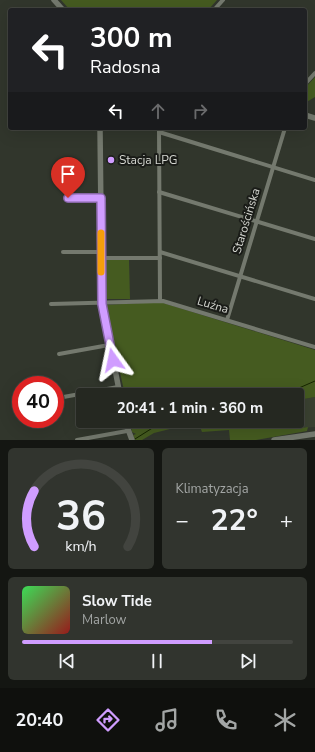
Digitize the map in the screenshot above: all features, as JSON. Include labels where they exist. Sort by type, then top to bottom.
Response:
[{"type":"street","points":[[54,0],[62,8]]},
{"type":"street","points":[[216,8],[223,0]]},
{"type":"street","points":[[307,82],[315,73]]},
{"type":"street","points":[[64,397],[118,387],[102,304],[100,130]]},
{"type":"street","points":[[160,300],[159,130],[315,180]]},
{"type":"street","name":"Starościńska","points":[[227,320],[284,130]]},
{"type":"street","points":[[159,192],[315,239]]},
{"type":"street","points":[[68,198],[101,198]]},
{"type":"street","points":[[63,252],[101,252]]},
{"type":"street","points":[[160,252],[315,299]]},
{"type":"street","points":[[101,258],[160,258]]},
{"type":"street","name":"Luźna","points":[[51,304],[102,304],[160,300],[315,347]]},
{"type":"street","points":[[59,354],[109,345]]},
{"type":"street","points":[[126,428],[131,439]]},
{"type":"street","points":[[77,440],[127,431]]},
{"type":"street","points":[[274,440],[315,434]]},
{"type":"shaded area","points":[[315,397],[315,427],[304,428],[304,399]]},
{"type":"green space","points":[[61,0],[217,0],[210,8],[68,8]]},
{"type":"green space","points":[[315,77],[315,97],[307,102],[307,86]]},
{"type":"green space","points":[[106,260],[129,260],[130,299],[107,299]]},
{"type":"green space","points":[[160,302],[315,350],[315,397],[304,399],[304,388],[123,388],[105,305]]},
{"type":"green space","points":[[308,427],[307,431],[256,440],[230,440],[229,430],[202,432],[200,428]]},
{"type":"green space","points":[[131,428],[174,428],[154,433],[142,440],[135,440],[133,435],[136,434],[132,432]]},
{"type":"waterway","points":[[299,388],[315,381]]},
{"type":"waterway","points":[[135,439],[152,428]]},
{"type":"slow traffic","points":[[101,233],[101,272]]},
{"type":"place","name":"Stacja LPG","points":[[111,160]]},
{"type":"route","points":[[68,198],[101,198],[101,292],[103,315],[113,360]]}]
